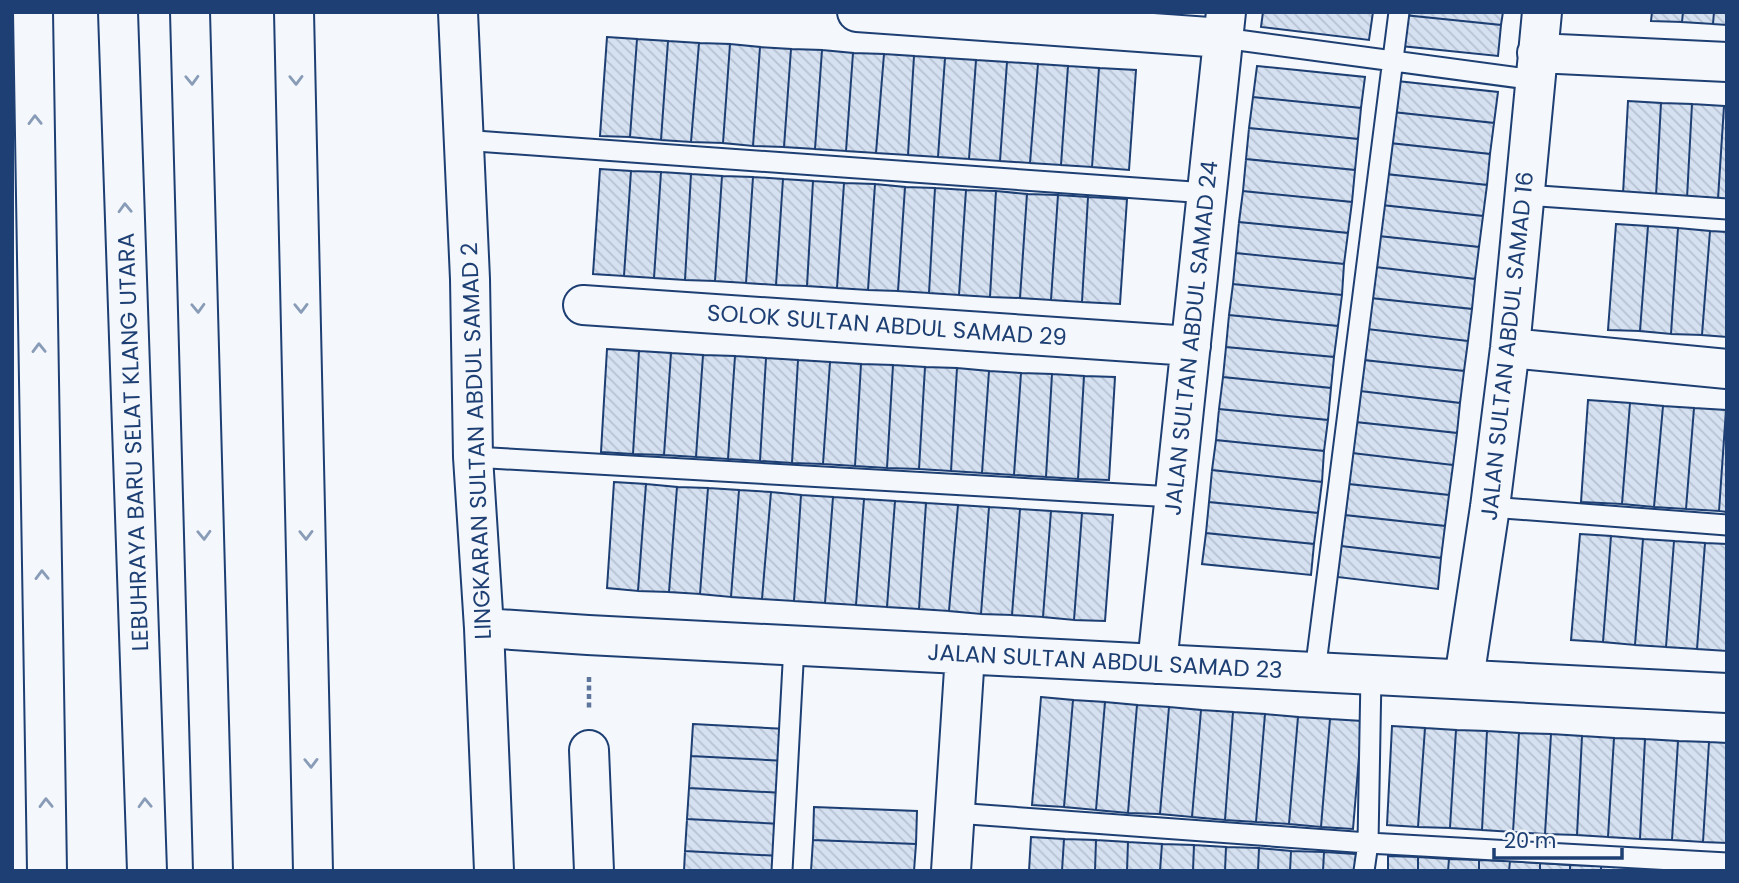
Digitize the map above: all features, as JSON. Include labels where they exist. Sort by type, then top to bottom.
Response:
[{"type":"main road","points":[[33,12],[47,871]]},
{"type":"main road","name":"LEBUHRAYA BARU SELAT KLANG UTARA","points":[[118,12],[147,871]]},
{"type":"main road","points":[[190,12],[213,871]]},
{"type":"main road","points":[[294,12],[313,871]]},
{"type":"main road","name":"LINGKARAN SULTAN ABDUL SAMAD 2","points":[[458,12],[470,279],[472,457],[484,628],[494,871]]},
{"type":"main road","points":[[857,12],[1225,25]]},
{"type":"main road","name":"JALAN SULTAN ABDUL SAMAD 16","points":[[1464,679],[1510,348],[1542,12]]},
{"type":"main road","name":"JALAN SULTAN ABDUL SAMAD 24","points":[[1157,664],[1225,25]]},
{"type":"main road","points":[[1536,66],[1727,62]]},
{"type":"main road","name":"SOLOK SULTAN ABDUL SAMAD 29","points":[[583,305],[1191,346]]},
{"type":"main road","points":[[1510,348],[1727,369]]},
{"type":"main road","name":"JALAN SULTAN ABDUL SAMAD 23","points":[[484,628],[1727,693]]},
{"type":"main road","points":[[951,871],[965,654]]},
{"type":"main road","points":[[589,750],[594,871]]},
{"type":"lane","points":[[1315,672],[1399,12]]},
{"type":"lane","points":[[1225,25],[1394,60],[1536,66]]},
{"type":"lane","points":[[462,140],[1207,193]]},
{"type":"lane","points":[[1525,195],[1727,209]]},
{"type":"lane","points":[[472,457],[1174,496]]},
{"type":"lane","points":[[1490,507],[1727,525]]},
{"type":"lane","points":[[782,871],[794,645]]},
{"type":"lane","points":[[1364,871],[1368,843],[1371,675]]},
{"type":"lane","points":[[955,813],[1368,843],[1727,863]]},
{"type":"path","points":[[588,635],[589,750]]},
{"type":"building","points":[[1263,12],[1373,12],[1369,40],[1261,27]]},
{"type":"building","points":[[1404,12],[1503,12],[1501,25],[1404,15]]},
{"type":"building","points":[[1652,12],[1683,12],[1682,22],[1651,21]]},
{"type":"building","points":[[1683,12],[1714,12],[1713,24],[1682,22]]},
{"type":"building","points":[[1714,12],[1727,12],[1727,25],[1713,24]]},
{"type":"building","points":[[1404,15],[1501,25],[1498,56],[1401,46]]},
{"type":"building","points":[[607,37],[637,39],[630,137],[600,136]]},
{"type":"building","points":[[637,39],[668,41],[661,140],[630,137]]},
{"type":"building","points":[[668,41],[699,43],[691,142],[661,140]]},
{"type":"building","points":[[699,43],[730,44],[723,143],[691,142]]},
{"type":"building","points":[[730,44],[760,47],[753,146],[723,143]]},
{"type":"building","points":[[760,47],[791,49],[784,147],[753,146]]},
{"type":"building","points":[[791,49],[822,50],[815,149],[784,147]]},
{"type":"building","points":[[822,50],[853,53],[846,151],[815,149]]},
{"type":"building","points":[[853,53],[884,54],[876,153],[846,151]]},
{"type":"building","points":[[884,54],[914,56],[908,155],[876,153]]},
{"type":"building","points":[[914,56],[945,58],[938,157],[908,155]]},
{"type":"building","points":[[945,58],[976,60],[969,159],[938,157]]},
{"type":"building","points":[[976,60],[1007,62],[1000,161],[969,159]]},
{"type":"building","points":[[1007,62],[1038,64],[1030,163],[1000,161]]},
{"type":"building","points":[[1038,64],[1068,66],[1061,165],[1030,163]]},
{"type":"building","points":[[1068,66],[1099,68],[1092,167],[1061,165]]},
{"type":"building","points":[[1257,66],[1365,77],[1361,108],[1253,97]]},
{"type":"building","points":[[1099,68],[1136,70],[1129,170],[1092,167]]},
{"type":"building","points":[[1397,81],[1498,92],[1494,123],[1393,112]]},
{"type":"building","points":[[1253,97],[1361,108],[1358,139],[1249,128]]},
{"type":"building","points":[[1628,101],[1661,103],[1656,196],[1623,194]]},
{"type":"building","points":[[1661,103],[1692,104],[1687,198],[1656,196]]},
{"type":"building","points":[[1692,104],[1724,106],[1718,199],[1687,198]]},
{"type":"building","points":[[1724,106],[1727,106],[1727,199],[1718,199]]},
{"type":"building","points":[[1393,112],[1494,123],[1490,154],[1390,143]]},
{"type":"building","points":[[1249,128],[1358,139],[1355,170],[1246,159]]},
{"type":"building","points":[[1390,143],[1490,154],[1487,185],[1386,174]]},
{"type":"building","points":[[1246,159],[1355,170],[1352,202],[1243,191]]},
{"type":"building","points":[[600,169],[631,171],[624,276],[593,274]]},
{"type":"building","points":[[631,171],[661,172],[654,278],[624,276]]},
{"type":"building","points":[[661,172],[691,174],[685,280],[654,278]]},
{"type":"building","points":[[691,174],[722,176],[715,281],[685,280]]},
{"type":"building","points":[[1386,174],[1487,185],[1483,216],[1382,205]]},
{"type":"building","points":[[722,176],[753,177],[746,283],[715,281]]},
{"type":"building","points":[[753,177],[783,179],[776,285],[746,283]]},
{"type":"building","points":[[783,179],[813,181],[807,286],[776,285]]},
{"type":"building","points":[[813,181],[844,183],[837,288],[807,286]]},
{"type":"building","points":[[844,183],[875,184],[868,290],[837,288]]},
{"type":"building","points":[[875,184],[905,187],[898,291],[868,290]]},
{"type":"building","points":[[905,187],[935,188],[929,293],[898,291]]},
{"type":"building","points":[[935,188],[966,190],[959,295],[929,293]]},
{"type":"building","points":[[966,190],[996,191],[990,297],[959,295]]},
{"type":"building","points":[[996,191],[1027,194],[1020,298],[990,297]]},
{"type":"building","points":[[1243,191],[1352,202],[1348,233],[1239,222]]},
{"type":"building","points":[[1027,194],[1058,195],[1051,300],[1020,298]]},
{"type":"building","points":[[1058,195],[1088,197],[1082,302],[1051,300]]},
{"type":"building","points":[[1088,197],[1127,199],[1120,304],[1082,302]]},
{"type":"building","points":[[1382,205],[1483,216],[1479,247],[1379,236]]},
{"type":"building","points":[[1239,222],[1348,233],[1344,264],[1236,253]]},
{"type":"building","points":[[1616,224],[1648,226],[1640,331],[1608,330]]},
{"type":"building","points":[[1648,226],[1678,228],[1671,334],[1640,331]]},
{"type":"building","points":[[1678,228],[1710,231],[1702,335],[1671,334]]},
{"type":"building","points":[[1710,231],[1727,232],[1727,337],[1702,335]]},
{"type":"building","points":[[1379,236],[1479,247],[1475,279],[1375,267]]},
{"type":"building","points":[[1236,253],[1344,264],[1342,295],[1233,284]]},
{"type":"building","points":[[1375,267],[1475,279],[1472,309],[1371,298]]},
{"type":"building","points":[[1233,284],[1342,295],[1338,326],[1229,315]]},
{"type":"building","points":[[1371,298],[1472,309],[1468,341],[1367,329]]},
{"type":"building","points":[[1229,315],[1338,326],[1334,357],[1226,347]]},
{"type":"building","points":[[1367,329],[1468,341],[1464,371],[1364,360]]},
{"type":"building","points":[[1226,347],[1334,357],[1331,388],[1223,377]]},
{"type":"building","points":[[607,349],[639,351],[633,454],[601,452]]},
{"type":"building","points":[[639,351],[671,353],[664,455],[633,454]]},
{"type":"building","points":[[671,353],[703,355],[696,457],[664,455]]},
{"type":"building","points":[[703,355],[735,356],[728,459],[696,457]]},
{"type":"building","points":[[735,356],[766,358],[760,461],[728,459]]},
{"type":"building","points":[[766,358],[798,360],[792,463],[760,461]]},
{"type":"building","points":[[798,360],[830,362],[823,464],[792,463]]},
{"type":"building","points":[[1364,360],[1464,371],[1460,403],[1360,391]]},
{"type":"building","points":[[830,362],[861,364],[855,466],[823,464]]},
{"type":"building","points":[[861,364],[893,365],[887,468],[855,466]]},
{"type":"building","points":[[893,365],[925,367],[919,469],[887,468]]},
{"type":"building","points":[[925,367],[957,368],[951,471],[919,469]]},
{"type":"building","points":[[957,368],[989,371],[982,473],[951,471]]},
{"type":"building","points":[[989,371],[1021,373],[1014,475],[982,473]]},
{"type":"building","points":[[1021,373],[1052,374],[1046,477],[1014,475]]},
{"type":"building","points":[[1052,374],[1084,376],[1078,479],[1046,477]]},
{"type":"building","points":[[1084,376],[1115,377],[1109,480],[1078,479]]},
{"type":"building","points":[[1223,377],[1331,388],[1328,420],[1219,409]]},
{"type":"building","points":[[1360,391],[1460,403],[1457,433],[1356,422]]},
{"type":"building","points":[[1588,400],[1630,403],[1622,504],[1581,502]]},
{"type":"building","points":[[1630,403],[1663,406],[1654,507],[1622,504]]},
{"type":"building","points":[[1663,406],[1694,408],[1686,509],[1654,507]]},
{"type":"building","points":[[1694,408],[1726,410],[1719,511],[1686,509]]},
{"type":"building","points":[[1219,409],[1328,420],[1324,451],[1216,440]]},
{"type":"building","points":[[1727,410],[1727,512],[1719,511]]},
{"type":"building","points":[[1356,422],[1457,433],[1453,465],[1352,453]]},
{"type":"building","points":[[1216,440],[1324,451],[1322,482],[1212,470]]},
{"type":"building","points":[[1352,453],[1453,465],[1449,495],[1349,484]]},
{"type":"building","points":[[1212,470],[1322,482],[1318,513],[1209,502]]},
{"type":"building","points":[[614,482],[646,484],[638,591],[607,588]]},
{"type":"building","points":[[646,484],[677,487],[669,592],[638,591]]},
{"type":"building","points":[[1349,484],[1449,495],[1445,526],[1345,515]]},
{"type":"building","points":[[677,487],[708,488],[700,594],[669,592]]},
{"type":"building","points":[[708,488],[739,490],[731,597],[700,594]]},
{"type":"building","points":[[739,490],[771,492],[762,599],[731,597]]},
{"type":"building","points":[[771,492],[801,495],[794,601],[762,599]]},
{"type":"building","points":[[801,495],[833,497],[825,603],[794,601]]},
{"type":"building","points":[[833,497],[864,499],[856,605],[825,603]]},
{"type":"building","points":[[864,499],[895,501],[887,607],[856,605]]},
{"type":"building","points":[[895,501],[926,503],[919,609],[887,607]]},
{"type":"building","points":[[1209,502],[1318,513],[1314,544],[1206,533]]},
{"type":"building","points":[[926,503],[958,505],[949,611],[919,609]]},
{"type":"building","points":[[958,505],[989,507],[981,614],[949,611]]},
{"type":"building","points":[[989,507],[1020,509],[1012,615],[981,614]]},
{"type":"building","points":[[1020,509],[1051,511],[1043,617],[1012,615]]},
{"type":"building","points":[[1051,511],[1082,513],[1074,620],[1043,617]]},
{"type":"building","points":[[1082,513],[1113,515],[1105,621],[1074,620]]},
{"type":"building","points":[[1345,515],[1445,526],[1441,558],[1341,546]]},
{"type":"building","points":[[1206,533],[1314,544],[1311,575],[1202,564]]},
{"type":"building","points":[[1580,534],[1611,536],[1603,642],[1571,640]]},
{"type":"building","points":[[1611,536],[1643,539],[1635,645],[1603,642]]},
{"type":"building","points":[[1643,539],[1674,541],[1666,647],[1635,645]]},
{"type":"building","points":[[1674,541],[1705,543],[1697,649],[1666,647]]},
{"type":"building","points":[[1705,543],[1727,544],[1727,651],[1697,649]]},
{"type":"building","points":[[1341,546],[1441,558],[1438,589],[1337,577]]},
{"type":"building","points":[[1041,697],[1073,700],[1064,807],[1032,805]]},
{"type":"building","points":[[1073,700],[1105,702],[1096,810],[1064,807]]},
{"type":"building","points":[[1105,702],[1137,705],[1128,813],[1096,810]]},
{"type":"building","points":[[1137,705],[1169,707],[1160,814],[1128,813]]},
{"type":"building","points":[[1169,707],[1201,710],[1192,817],[1160,814]]},
{"type":"building","points":[[1201,710],[1233,712],[1225,820],[1192,817]]},
{"type":"building","points":[[1233,712],[1265,714],[1256,822],[1225,820]]},
{"type":"building","points":[[1265,714],[1298,717],[1289,824],[1256,822]]},
{"type":"building","points":[[1298,717],[1330,719],[1321,827],[1289,824]]},
{"type":"building","points":[[1330,719],[1362,721],[1353,829],[1321,827]]},
{"type":"building","points":[[693,724],[787,729],[786,761],[691,756]]},
{"type":"building","points":[[1392,726],[1425,728],[1418,827],[1387,825]]},
{"type":"building","points":[[1425,728],[1456,730],[1450,828],[1418,827]]},
{"type":"building","points":[[1456,730],[1487,731],[1482,830],[1450,828]]},
{"type":"building","points":[[1487,731],[1519,733],[1513,832],[1482,830]]},
{"type":"building","points":[[1519,733],[1551,734],[1545,834],[1513,832]]},
{"type":"building","points":[[1551,734],[1582,736],[1577,835],[1545,834]]},
{"type":"building","points":[[1582,736],[1614,738],[1608,837],[1577,835]]},
{"type":"building","points":[[1614,738],[1645,739],[1640,839],[1608,837]]},
{"type":"building","points":[[1645,739],[1678,741],[1672,840],[1640,839]]},
{"type":"building","points":[[1678,741],[1709,742],[1703,842],[1672,840]]},
{"type":"building","points":[[1709,742],[1727,743],[1727,843],[1703,842]]},
{"type":"building","points":[[691,756],[786,761],[784,793],[689,788]]},
{"type":"building","points":[[689,788],[784,793],[782,824],[687,819]]},
{"type":"building","points":[[814,807],[917,811],[916,844],[813,840]]},
{"type":"building","points":[[687,819],[782,824],[780,856],[685,851]]},
{"type":"building","points":[[1031,837],[1064,839],[1062,871],[1029,871]]},
{"type":"building","points":[[1064,839],[1096,840],[1095,871],[1062,871]]},
{"type":"building","points":[[813,840],[916,844],[914,871],[811,871]]},
{"type":"building","points":[[1096,840],[1128,842],[1127,871],[1095,871]]},
{"type":"building","points":[[1128,842],[1162,844],[1160,871],[1127,871]]},
{"type":"building","points":[[1162,844],[1194,845],[1193,871],[1160,871]]},
{"type":"building","points":[[1194,845],[1226,847],[1225,871],[1193,871]]},
{"type":"building","points":[[1226,847],[1259,848],[1258,871],[1225,871]]},
{"type":"building","points":[[1259,848],[1291,851],[1290,871],[1258,871]]},
{"type":"building","points":[[685,851],[780,856],[779,871],[684,871]]},
{"type":"building","points":[[1291,851],[1324,852],[1323,871],[1290,871]]},
{"type":"building","points":[[1324,852],[1356,854],[1355,871],[1323,871]]},
{"type":"building","points":[[1388,856],[1418,857],[1418,871],[1388,871]]},
{"type":"building","points":[[1418,857],[1449,859],[1448,871],[1418,871]]},
{"type":"building","points":[[1449,859],[1479,860],[1479,871],[1448,871]]},
{"type":"building","points":[[1479,860],[1510,861],[1509,871],[1479,871]]},
{"type":"building","points":[[1510,861],[1540,863],[1540,871],[1509,871]]},
{"type":"building","points":[[1540,863],[1570,865],[1570,871],[1540,871]]},
{"type":"building","points":[[1570,865],[1601,866],[1601,871],[1570,871]]},
{"type":"building","points":[[1601,866],[1631,868],[1631,871],[1601,871]]},
{"type":"building","points":[[1631,868],[1661,870],[1661,871],[1631,871]]}]
